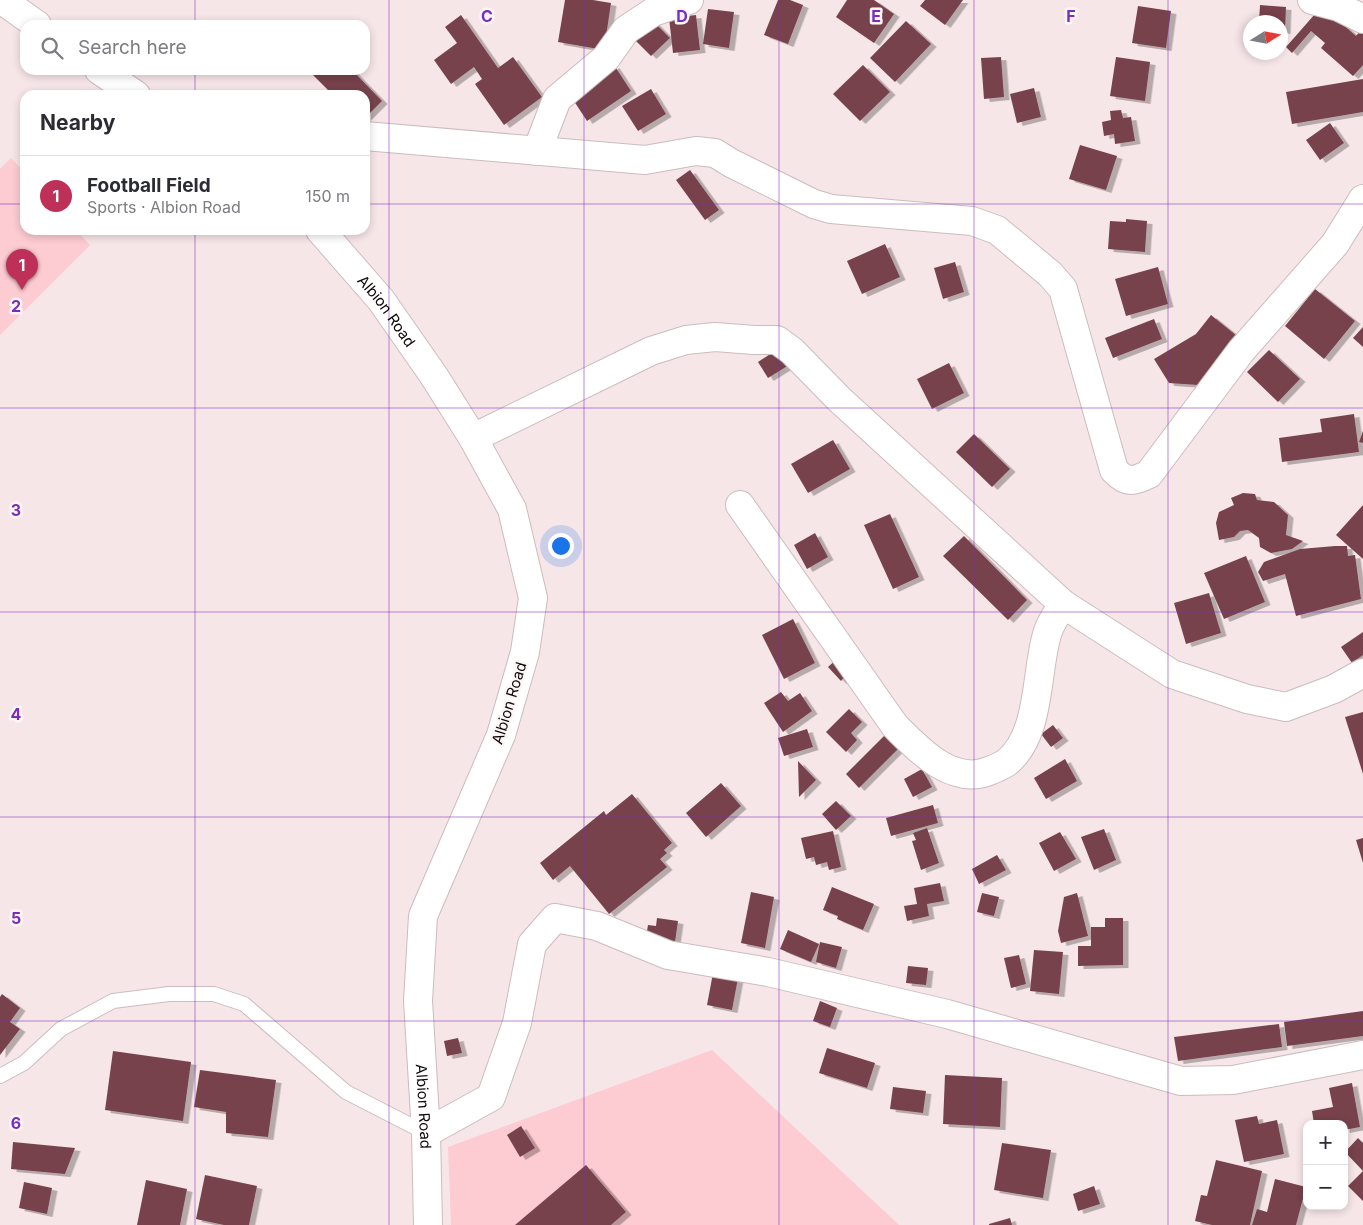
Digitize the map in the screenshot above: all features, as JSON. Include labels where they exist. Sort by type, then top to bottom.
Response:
[{"type":"street","points":[[2,0],[30,20]]},
{"type":"street","points":[[537,151],[557,99],[606,58],[626,30],[653,12],[689,0]]},
{"type":"street","points":[[1312,0],[1339,7],[1363,20]]},
{"type":"street","points":[[106,75],[129,90]]},
{"type":"street","points":[[370,136],[645,160],[696,151],[715,153],[731,164],[806,200],[831,209],[972,222],[998,230],[1050,274],[1063,289],[1114,470],[1121,477],[1129,481],[1140,479],[1149,474],[1241,351],[1335,244],[1363,199]]},
{"type":"street","name":"Albion Road","points":[[324,235],[381,300],[434,376],[473,438],[512,509],[533,598],[525,652],[501,735],[423,916],[418,1001],[426,1133],[428,1225]]},
{"type":"street","points":[[473,438],[651,351],[686,340],[715,337],[778,340],[792,351],[839,399],[1063,604],[1172,674],[1247,699],[1286,707],[1334,689],[1363,673]]},
{"type":"street","points":[[740,505],[895,726],[921,752],[950,769],[969,775],[986,772],[1006,763],[1021,745],[1035,711],[1048,632],[1053,619],[1063,604]]},
{"type":"street","points":[[426,1133],[491,1097],[517,1023],[532,944],[555,918],[597,926],[668,955],[768,972],[947,1014],[1181,1081],[1233,1080],[1363,1055]]},
{"type":"lane","points":[[0,1076],[24,1063],[61,1029],[114,1002],[169,994],[214,994],[244,1004],[346,1092],[426,1133]]},
{"type":"shaded area","points":[[11,158],[20,168],[20,235],[81,235],[90,245],[0,335],[0,169]]},
{"type":"shaded area","points":[[712,1050],[899,1225],[451,1225],[448,1147]]},
{"type":"building","points":[[565,0],[593,0],[611,3],[604,50],[558,42]]},
{"type":"building","points":[[778,0],[790,0],[803,5],[788,44],[764,35]]},
{"type":"building","points":[[847,0],[874,0],[894,14],[874,43],[836,17]]},
{"type":"building","points":[[925,0],[963,0],[945,25],[920,6]]},
{"type":"building","points":[[1260,5],[1286,7],[1286,15],[1259,15]]},
{"type":"building","points":[[1138,6],[1171,11],[1166,48],[1132,43]]},
{"type":"building","points":[[1322,6],[1356,36],[1363,30],[1363,65],[1353,76],[1321,48],[1325,43],[1311,31],[1292,53],[1288,49],[1288,45]]},
{"type":"building","points":[[708,9],[734,12],[729,48],[703,44]]},
{"type":"building","points":[[461,15],[498,68],[513,57],[542,97],[504,125],[475,84],[482,79],[474,67],[451,84],[434,60],[457,43],[445,27]]},
{"type":"building","points":[[696,15],[700,50],[673,53],[669,18]]},
{"type":"building","points":[[652,20],[670,38],[651,56],[633,38]]},
{"type":"building","points":[[906,21],[931,44],[895,82],[870,58]]},
{"type":"building","points":[[1001,57],[1004,97],[984,99],[981,58]]},
{"type":"building","points":[[1116,57],[1150,62],[1145,101],[1110,96]]},
{"type":"building","points":[[614,65],[631,91],[587,121],[570,95]]},
{"type":"building","points":[[863,65],[890,92],[860,121],[833,94]]},
{"type":"building","points":[[313,75],[357,75],[382,101],[370,113],[370,90],[328,90]]},
{"type":"building","points":[[1363,79],[1363,112],[1292,124],[1286,92]]},
{"type":"building","points":[[1034,88],[1041,117],[1017,123],[1010,94]]},
{"type":"building","points":[[651,89],[666,114],[638,131],[622,106]]},
{"type":"building","points":[[1121,110],[1123,118],[1131,117],[1135,141],[1115,144],[1114,134],[1104,136],[1102,122],[1111,120],[1110,111]]},
{"type":"building","points":[[1330,123],[1344,143],[1320,160],[1306,140]]},
{"type":"building","points":[[1080,145],[1117,156],[1106,190],[1069,179]]},
{"type":"building","points":[[690,170],[719,210],[705,220],[676,180]]},
{"type":"building","points":[[1126,219],[1147,221],[1145,252],[1108,249],[1110,221],[1126,222]]},
{"type":"building","points":[[885,244],[900,277],[862,294],[847,261]]},
{"type":"building","points":[[955,262],[964,292],[943,299],[934,268]]},
{"type":"building","points":[[1158,267],[1168,304],[1126,316],[1115,279]]},
{"type":"building","points":[[1315,289],[1355,321],[1324,359],[1285,326]]},
{"type":"building","points":[[1211,315],[1237,336],[1198,385],[1169,383],[1154,359],[1196,334]]},
{"type":"building","points":[[1154,319],[1162,339],[1113,358],[1105,338]]},
{"type":"building","points":[[1363,327],[1363,347],[1353,338]]},
{"type":"building","points":[[778,349],[789,365],[768,378],[758,362]]},
{"type":"building","points":[[1269,350],[1300,379],[1278,402],[1247,372]]},
{"type":"building","points":[[949,363],[964,393],[932,409],[917,379]]},
{"type":"building","points":[[1354,414],[1359,452],[1282,462],[1279,438],[1322,432],[1320,419]]},
{"type":"building","points":[[1363,431],[1363,443],[1359,442]]},
{"type":"building","points":[[974,434],[1010,469],[992,487],[956,452]]},
{"type":"building","points":[[833,440],[850,469],[808,493],[791,464]]},
{"type":"building","points":[[1243,493],[1255,494],[1257,500],[1274,502],[1288,515],[1286,535],[1303,541],[1292,549],[1271,553],[1260,547],[1259,538],[1248,530],[1240,531],[1234,537],[1219,540],[1216,523],[1219,512],[1234,505],[1231,498]]},
{"type":"building","points":[[1363,505],[1363,559],[1336,535]]},
{"type":"building","points":[[890,514],[919,577],[893,589],[864,525]]},
{"type":"building","points":[[815,533],[828,557],[807,569],[794,545]]},
{"type":"building","points":[[964,536],[1027,600],[1008,620],[943,556]]},
{"type":"building","points":[[1347,546],[1348,556],[1355,555],[1361,599],[1296,616],[1285,574],[1263,581],[1258,572],[1264,562],[1300,549]]},
{"type":"building","points":[[1246,556],[1265,602],[1224,619],[1204,573]]},
{"type":"building","points":[[1209,593],[1221,633],[1186,644],[1174,603]]},
{"type":"building","points":[[793,619],[815,663],[784,679],[762,635]]},
{"type":"building","points":[[1363,632],[1363,655],[1352,663],[1341,647]]},
{"type":"building","points":[[839,657],[847,674],[841,681],[828,667]]},
{"type":"building","points":[[781,692],[788,701],[800,693],[812,711],[783,732],[764,703]]},
{"type":"building","points":[[849,709],[862,722],[851,733],[857,740],[846,752],[826,732]]},
{"type":"building","points":[[1363,712],[1363,774],[1345,717]]},
{"type":"building","points":[[1053,725],[1063,738],[1051,747],[1041,734]]},
{"type":"building","points":[[807,729],[813,747],[784,756],[778,738]]},
{"type":"building","points":[[890,730],[903,744],[859,788],[846,774]]},
{"type":"building","points":[[1065,759],[1077,781],[1046,799],[1034,778]]},
{"type":"building","points":[[798,761],[816,780],[799,797]]},
{"type":"building","points":[[922,769],[932,787],[913,797],[904,779]]},
{"type":"building","points":[[721,783],[741,806],[706,837],[686,813]]},
{"type":"building","points":[[632,794],[672,843],[664,850],[667,853],[660,859],[667,867],[609,914],[570,866],[553,880],[540,863],[604,811],[606,815]]},
{"type":"building","points":[[836,801],[851,816],[836,830],[822,814]]},
{"type":"building","points":[[933,805],[938,823],[891,836],[886,818]]},
{"type":"building","points":[[927,828],[939,863],[921,870],[912,841],[916,840],[913,833]]},
{"type":"building","points":[[1104,829],[1116,860],[1094,870],[1081,837]]},
{"type":"building","points":[[833,831],[841,867],[829,870],[827,862],[816,865],[814,857],[806,859],[801,838]]},
{"type":"building","points":[[1060,832],[1076,859],[1054,871],[1039,843]]},
{"type":"building","points":[[1363,838],[1363,863],[1356,840]]},
{"type":"building","points":[[997,855],[1006,870],[979,884],[972,869]]},
{"type":"building","points":[[940,883],[944,901],[927,904],[929,916],[907,921],[904,906],[917,904],[914,888]]},
{"type":"building","points":[[832,887],[874,904],[863,930],[837,919],[838,916],[823,910]]},
{"type":"building","points":[[751,892],[774,897],[765,948],[741,943]]},
{"type":"building","points":[[982,893],[999,897],[994,916],[977,912]]},
{"type":"building","points":[[1077,893],[1088,936],[1061,943],[1058,931],[1064,897]]},
{"type":"building","points":[[657,918],[678,921],[675,942],[646,937],[648,925],[656,926]]},
{"type":"building","points":[[1105,918],[1123,918],[1123,965],[1078,966],[1078,946],[1091,946],[1091,927],[1105,927]]},
{"type":"building","points":[[788,930],[819,944],[811,962],[780,949]]},
{"type":"building","points":[[820,942],[842,947],[836,968],[816,962]]},
{"type":"building","points":[[1034,950],[1063,952],[1059,994],[1030,991]]},
{"type":"building","points":[[1019,955],[1026,984],[1011,988],[1004,958]]},
{"type":"building","points":[[908,966],[928,968],[926,985],[906,983]]},
{"type":"building","points":[[713,973],[738,978],[732,1010],[707,1005]]},
{"type":"building","points":[[2,994],[20,1008],[10,1022],[20,1029],[0,1055],[0,997]]},
{"type":"building","points":[[820,1001],[837,1008],[830,1027],[813,1021]]},
{"type":"building","points":[[1363,1011],[1363,1036],[1287,1046],[1284,1022]]},
{"type":"building","points":[[1279,1024],[1282,1047],[1178,1061],[1174,1037]]},
{"type":"building","points":[[458,1038],[462,1053],[447,1056],[444,1041]]},
{"type":"building","points":[[827,1048],[875,1063],[867,1088],[819,1073]]},
{"type":"building","points":[[113,1051],[191,1062],[183,1121],[105,1110]]},
{"type":"building","points":[[200,1070],[276,1080],[268,1137],[226,1133],[226,1112],[194,1107]]},
{"type":"building","points":[[945,1075],[1002,1078],[1000,1127],[943,1124]]},
{"type":"building","points":[[1352,1083],[1360,1127],[1348,1129],[1348,1120],[1313,1120],[1312,1111],[1333,1107],[1329,1088]]},
{"type":"building","points":[[893,1087],[926,1091],[923,1113],[890,1109]]},
{"type":"building","points":[[1257,1116],[1259,1124],[1277,1120],[1284,1154],[1244,1162],[1235,1120]]},
{"type":"building","points":[[521,1126],[535,1148],[520,1157],[507,1135]]},
{"type":"building","points":[[1358,1138],[1363,1143],[1363,1171],[1348,1155],[1348,1149]]},
{"type":"building","points":[[13,1142],[75,1148],[65,1174],[11,1169]]},
{"type":"building","points":[[1002,1143],[1051,1150],[1043,1198],[994,1190]]},
{"type":"building","points":[[1216,1160],[1262,1171],[1250,1225],[1212,1225],[1195,1221],[1201,1195],[1207,1196]]},
{"type":"building","points":[[586,1165],[626,1212],[611,1225],[515,1225]]},
{"type":"building","points":[[1363,1171],[1363,1201],[1348,1186]]},
{"type":"building","points":[[205,1175],[257,1186],[249,1225],[224,1225],[196,1219]]},
{"type":"building","points":[[1275,1179],[1303,1186],[1303,1198],[1296,1225],[1252,1225],[1257,1209],[1267,1212]]},
{"type":"building","points":[[146,1180],[187,1189],[180,1225],[137,1225]]},
{"type":"building","points":[[24,1182],[52,1188],[47,1214],[19,1208]]},
{"type":"building","points":[[1094,1186],[1100,1204],[1078,1211],[1073,1194]]},
{"type":"building","points":[[1010,1218],[1012,1225],[989,1225],[989,1224]]},
{"type":"place","name":"Football Field","points":[[22,290]]}]
